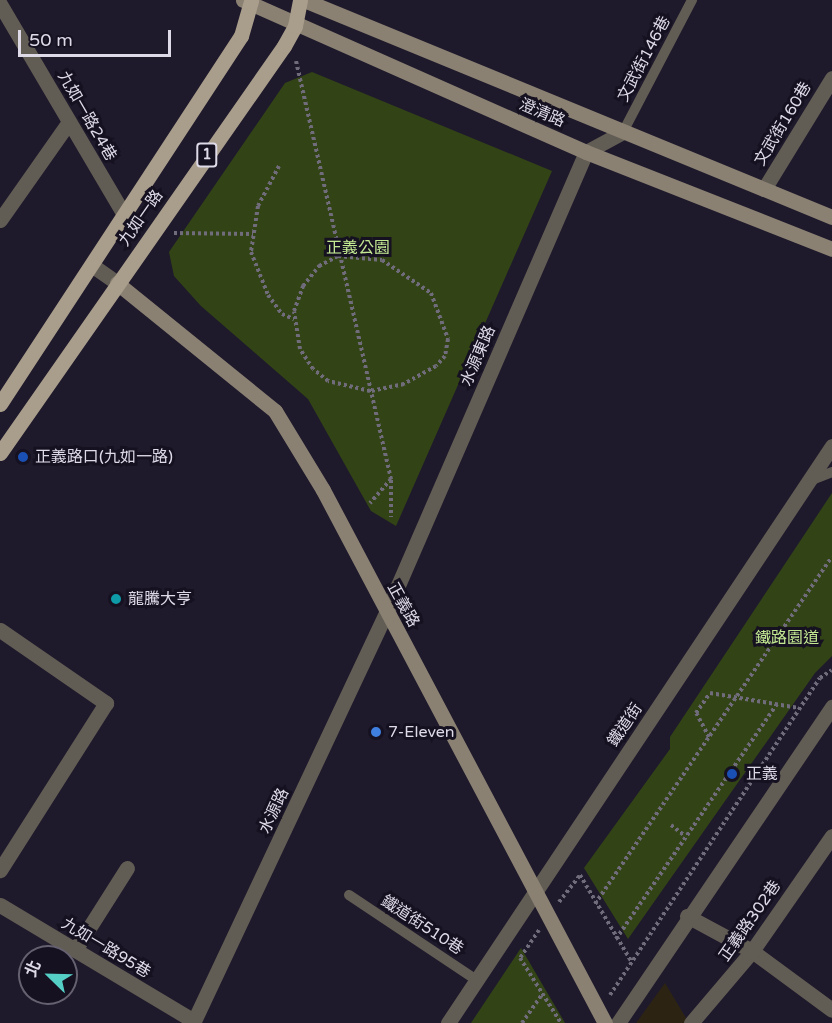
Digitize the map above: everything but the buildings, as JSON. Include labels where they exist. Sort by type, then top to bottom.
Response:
[{"type":"main road","name":"九如一路","points":[[0,453],[295,26],[302,0]]},
{"type":"main road","name":"澄清路","points":[[302,0],[832,217]]},
{"type":"main road","name":"九如一路","points":[[0,404],[93,266],[241,36],[248,2]]},
{"type":"main road","name":"澄清路","points":[[248,2],[295,26],[586,152],[832,249]]},
{"type":"main road","name":"正義路","points":[[117,283],[275,411],[536,891],[605,1023]]},
{"type":"street","name":"九如一路24巷","points":[[0,4],[124,216]]},
{"type":"street","name":"文武街160巷","points":[[764,189],[832,78]]},
{"type":"street","points":[[0,220],[69,122]]},
{"type":"street","points":[[586,152],[623,132]]},
{"type":"street","name":"水源東路","points":[[386,614],[586,152]]},
{"type":"street","name":"正義路","points":[[93,266],[117,283]]},
{"type":"street","name":"鐵道街","points":[[448,1023],[832,446]]},
{"type":"street","name":"水源路","points":[[195,1022],[386,614]]},
{"type":"street","points":[[0,630],[106,703],[0,870]]},
{"type":"street","points":[[618,1023],[687,916],[831,710]]},
{"type":"street","name":"正義路302巷","points":[[691,1023],[752,951],[832,836]]},
{"type":"street","points":[[78,945],[127,868]]},
{"type":"street","name":"九如一路95巷","points":[[0,905],[67,945]]},
{"type":"street","points":[[687,916],[752,951],[832,1010]]},
{"type":"street","name":"九如一路95巷","points":[[78,952],[195,1022]]},
{"type":"lane","name":"文武街146巷","points":[[623,132],[692,0]]},
{"type":"lane","points":[[808,481],[832,472]]},
{"type":"lane","name":"鐵道街510巷","points":[[349,895],[478,981]]},
{"type":"path","points":[[296,56],[338,256],[391,479],[391,517]]},
{"type":"path","points":[[279,166],[258,206],[251,252],[268,295],[282,314],[294,319]]},
{"type":"path","points":[[170,233],[253,234]]},
{"type":"path","points":[[338,256],[382,260],[415,281],[441,309],[448,339],[445,356],[422,376],[370,391],[328,381],[313,369],[300,349],[294,319],[303,286],[319,266],[338,256]]},
{"type":"path","points":[[370,503],[391,479]]},
{"type":"path","points":[[595,904],[832,557]]},
{"type":"path","points":[[580,875],[595,904],[631,961],[799,708],[820,678],[832,670]]},
{"type":"path","points":[[709,737],[696,713],[710,693],[799,708]]},
{"type":"path","points":[[616,939],[684,835],[777,704]]},
{"type":"path","points":[[671,825],[684,835]]},
{"type":"path","points":[[520,958],[561,1023]]},
{"type":"path","points":[[522,1023],[542,993]]},
{"type":"shaded area","points":[[665,983],[689,1023],[636,1023]]},
{"type":"green space","name":"正義公園","points":[[312,72],[552,171],[396,526],[371,511],[308,399],[201,306],[174,276],[169,252],[285,83]]},
{"type":"green space","name":"鐵路園道","points":[[832,493],[832,656],[815,673],[628,939],[584,868],[670,749],[670,737]]},
{"type":"green space","points":[[521,948],[565,1023],[471,1023]]},
{"type":"place","name":"正義路口(九如一路)","points":[[23,457]]},
{"type":"place","name":"龍騰大亨","points":[[116,599]]},
{"type":"place","name":"7-Eleven","points":[[376,732]]},
{"type":"place","name":"正義","points":[[732,774]]}]
